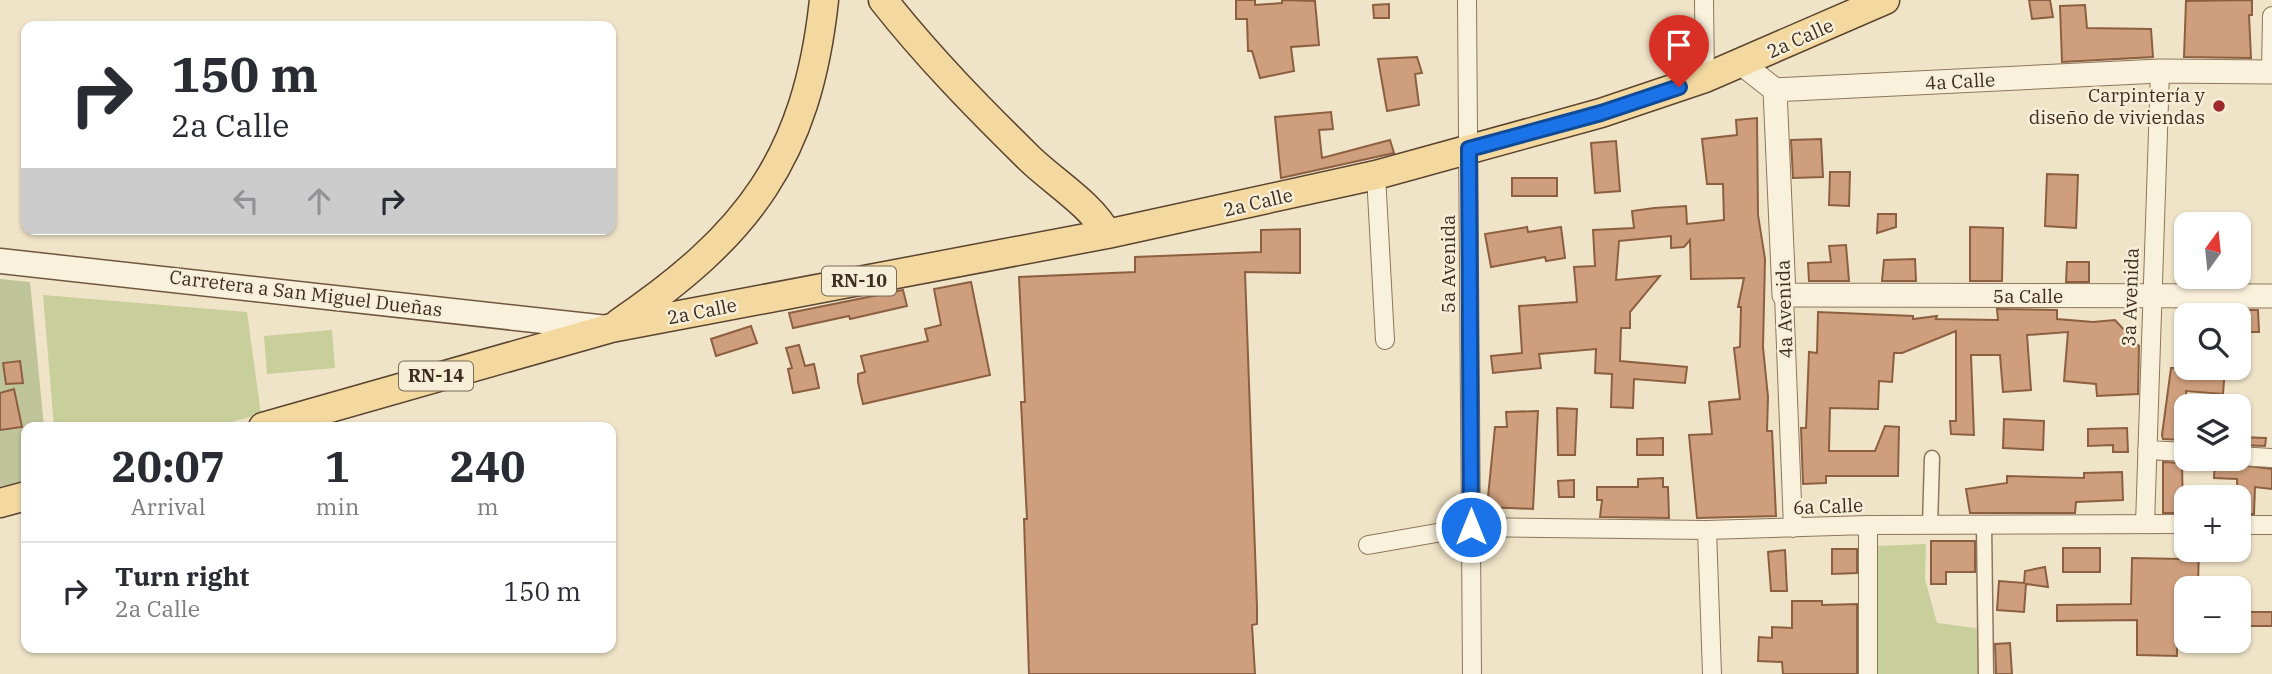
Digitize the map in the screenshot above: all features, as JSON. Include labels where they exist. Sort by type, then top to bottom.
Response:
[{"type":"main road","points":[[611,328],[696,266],[747,213],[768,183],[793,137],[812,82],[824,0]]},
{"type":"main road","points":[[883,0],[916,42],[983,113],[1057,185],[1093,214],[1107,234]]},
{"type":"main road","name":"2a Calle","points":[[611,328],[1107,234],[1376,176],[1601,113],[1705,78],[1885,0]]},
{"type":"main road","name":"Carretera a San Miguel Dueñas","points":[[0,261],[611,328]]},
{"type":"main road","name":"RN-14","points":[[281,422],[611,328]]},
{"type":"main road","points":[[0,503],[21,497]]},
{"type":"street","name":"5a Avenida","points":[[1467,0],[1472,674]]},
{"type":"street","points":[[1704,0],[1705,78]]},
{"type":"street","points":[[2272,16],[2272,72]]},
{"type":"street","points":[[1742,64],[1775,90]]},
{"type":"street","name":"4a Calle","points":[[1775,90],[2160,71],[2272,72]]},
{"type":"street","name":"3a Avenida","points":[[2145,524],[2160,71]]},
{"type":"street","name":"4a Avenida","points":[[1775,90],[1793,528]]},
{"type":"street","points":[[1376,176],[1385,340]]},
{"type":"street","name":"5a Calle","points":[[1784,295],[2272,296]]},
{"type":"street","points":[[2147,450],[2174,451]]},
{"type":"street","points":[[2251,457],[2272,458]]},
{"type":"street","points":[[1930,526],[1932,458]]},
{"type":"street","name":"6a Calle","points":[[1368,545],[1471,527],[1707,530],[1868,525],[2174,524]]},
{"type":"street","points":[[1868,525],[1868,674]]},
{"type":"street","points":[[1984,525],[1986,674]]},
{"type":"street","points":[[2251,525],[2272,525]]},
{"type":"street","points":[[1707,530],[1712,674]]},
{"type":"green space","points":[[0,279],[30,282],[44,422],[21,422],[21,481],[0,487]]},
{"type":"green space","points":[[43,295],[247,312],[261,414],[231,422],[54,422]]},
{"type":"green space","points":[[332,330],[335,368],[267,374],[264,336]]},
{"type":"green space","points":[[1926,544],[1925,579],[1937,623],[1983,629],[1982,674],[1877,674],[1875,546]]},
{"type":"building","points":[[1236,0],[1255,0],[1255,5],[1282,3],[1282,0],[1315,1],[1319,45],[1291,47],[1294,71],[1260,78],[1252,51],[1248,51],[1247,19],[1236,19]]},
{"type":"building","points":[[2029,0],[2050,0],[2053,17],[2032,19]]},
{"type":"building","points":[[2252,0],[2252,15],[2249,15],[2251,58],[2184,57],[2186,1]]},
{"type":"building","points":[[1389,4],[1389,18],[1374,18],[1373,5]]},
{"type":"building","points":[[2085,5],[2087,28],[2151,29],[2153,57],[2062,62],[2060,6]]},
{"type":"building","points":[[1417,57],[1422,73],[1415,74],[1419,105],[1387,111],[1378,59]]},
{"type":"building","points":[[1331,112],[1333,129],[1319,130],[1322,158],[1390,140],[1394,153],[1281,178],[1275,117]]},
{"type":"building","points":[[1757,118],[1758,215],[1765,259],[1763,347],[1768,397],[1767,431],[1772,431],[1776,516],[1697,518],[1689,435],[1712,434],[1709,402],[1740,399],[1734,348],[1740,347],[1741,307],[1738,307],[1744,278],[1691,279],[1690,240],[1684,247],[1671,248],[1671,236],[1619,241],[1616,280],[1660,276],[1630,312],[1630,328],[1621,328],[1620,361],[1687,367],[1685,383],[1634,379],[1633,408],[1611,407],[1612,374],[1595,373],[1596,349],[1539,354],[1541,368],[1493,373],[1491,356],[1522,353],[1519,306],[1577,302],[1574,267],[1595,266],[1593,230],[1634,228],[1632,211],[1654,208],[1686,206],[1687,224],[1724,220],[1723,184],[1707,184],[1702,139],[1737,135],[1736,120]]},
{"type":"building","points":[[1821,139],[1823,177],[1793,178],[1791,140]]},
{"type":"building","points":[[1616,141],[1620,191],[1595,193],[1591,143]]},
{"type":"building","points":[[1830,172],[1850,172],[1849,206],[1829,205]]},
{"type":"building","points":[[2047,174],[2078,175],[2076,228],[2045,226]]},
{"type":"building","points":[[1512,178],[1557,178],[1557,196],[1512,196]]},
{"type":"building","points":[[1878,214],[1896,214],[1896,227],[1877,233]]},
{"type":"building","points":[[1527,227],[1528,232],[1561,227],[1565,258],[1546,261],[1545,257],[1491,267],[1485,234]]},
{"type":"building","points":[[1970,227],[2003,228],[2002,281],[1970,281]]},
{"type":"building","points":[[1300,229],[1300,273],[1245,272],[1257,607],[1257,624],[1252,625],[1255,674],[1029,674],[1024,519],[1027,519],[1021,402],[1025,402],[1019,277],[1135,272],[1135,257],[1261,252],[1261,230]]},
{"type":"building","points":[[1846,245],[1849,281],[1809,281],[1808,263],[1831,262],[1829,246]]},
{"type":"building","points":[[1915,259],[1916,281],[1882,281],[1884,260]]},
{"type":"building","points":[[2067,262],[2089,262],[2089,282],[2066,282]]},
{"type":"building","points":[[971,282],[990,375],[863,404],[858,382],[858,374],[865,372],[861,356],[928,341],[925,329],[941,325],[934,289]]},
{"type":"building","points":[[903,290],[907,306],[793,328],[789,313]]},
{"type":"building","points":[[1997,309],[2057,310],[2057,319],[2093,322],[2115,320],[2139,346],[2138,394],[2097,396],[2096,384],[2064,381],[2068,332],[2027,335],[2031,390],[2003,392],[2000,355],[1971,355],[1974,435],[1951,434],[1950,421],[1956,421],[1956,331],[1902,353],[1894,353],[1892,382],[1879,381],[1878,409],[1830,408],[1829,451],[1875,451],[1885,426],[1899,427],[1898,476],[1826,476],[1826,483],[1803,484],[1801,428],[1806,428],[1809,352],[1817,353],[1818,312],[1913,316],[1913,319],[1937,316],[1936,319],[1998,320]]},
{"type":"building","points":[[2251,310],[2258,310],[2259,332],[2251,332]]},
{"type":"building","points":[[751,326],[757,343],[716,356],[711,339]]},
{"type":"building","points":[[799,345],[805,366],[814,364],[819,388],[793,393],[788,369],[792,368],[786,348]]},
{"type":"building","points":[[20,361],[23,383],[6,384],[3,363]]},
{"type":"building","points":[[2171,368],[2174,368],[2174,380],[2224,380],[2223,394],[2186,391],[2186,394],[2174,394],[2174,440],[2163,439]]},
{"type":"building","points":[[14,389],[21,427],[0,430],[0,393]]},
{"type":"building","points":[[1557,408],[1577,409],[1575,455],[1558,455]]},
{"type":"building","points":[[1538,411],[1533,509],[1487,507],[1495,427],[1507,427],[1506,412]]},
{"type":"building","points":[[2004,419],[2044,421],[2043,450],[2003,448]]},
{"type":"building","points":[[2127,428],[2128,452],[2113,452],[2113,445],[2088,446],[2088,429]]},
{"type":"building","points":[[2251,437],[2266,438],[2265,446],[2251,445]]},
{"type":"building","points":[[1663,438],[1663,455],[1637,455],[1637,439]]},
{"type":"building","points":[[2163,462],[2174,463],[2174,471],[2182,471],[2182,485],[2174,485],[2174,513],[2163,513]]},
{"type":"building","points":[[2251,466],[2272,469],[2272,489],[2255,487],[2254,514],[2251,514],[2251,485],[2237,485],[2237,479],[2214,478],[2214,471],[2251,471]]},
{"type":"building","points":[[2122,472],[2123,500],[2076,502],[2075,513],[1970,513],[1966,489],[2007,483],[2007,476],[2084,478],[2084,473]]},
{"type":"building","points":[[1663,478],[1663,487],[1668,487],[1669,518],[1600,517],[1602,500],[1597,500],[1597,487],[1638,487],[1638,479]]},
{"type":"building","points":[[1574,480],[1574,497],[1559,497],[1558,481]]},
{"type":"building","points":[[1931,541],[1975,541],[1975,572],[1946,572],[1946,584],[1931,584]]},
{"type":"building","points":[[2063,548],[2100,548],[2100,572],[2063,572]]},
{"type":"building","points":[[1832,549],[1857,549],[1857,573],[1832,574]]},
{"type":"building","points":[[1785,550],[1787,591],[1771,591],[1768,552]]},
{"type":"building","points":[[2132,558],[2199,562],[2198,576],[2174,576],[2174,653],[2177,653],[2177,656],[2137,655],[2137,620],[2057,621],[2057,605],[2131,604]]},
{"type":"building","points":[[2045,567],[2048,587],[2026,584],[2024,612],[1997,610],[1999,581],[2024,583],[2025,571]]},
{"type":"building","points":[[1792,601],[1822,601],[1822,605],[1857,604],[1857,674],[1783,674],[1782,662],[1758,661],[1759,637],[1772,638],[1772,627],[1792,628]]},
{"type":"building","points":[[2251,612],[2272,612],[2272,626],[2251,626]]},
{"type":"building","points":[[2010,643],[2012,674],[1996,674],[1995,644]]},
{"type":"place","name":"Carpintería y diseño de viviendas","points":[[2219,106]]},
{"type":"route","points":[[1471,527],[1469,149],[1601,113],[1679,87]]}]
